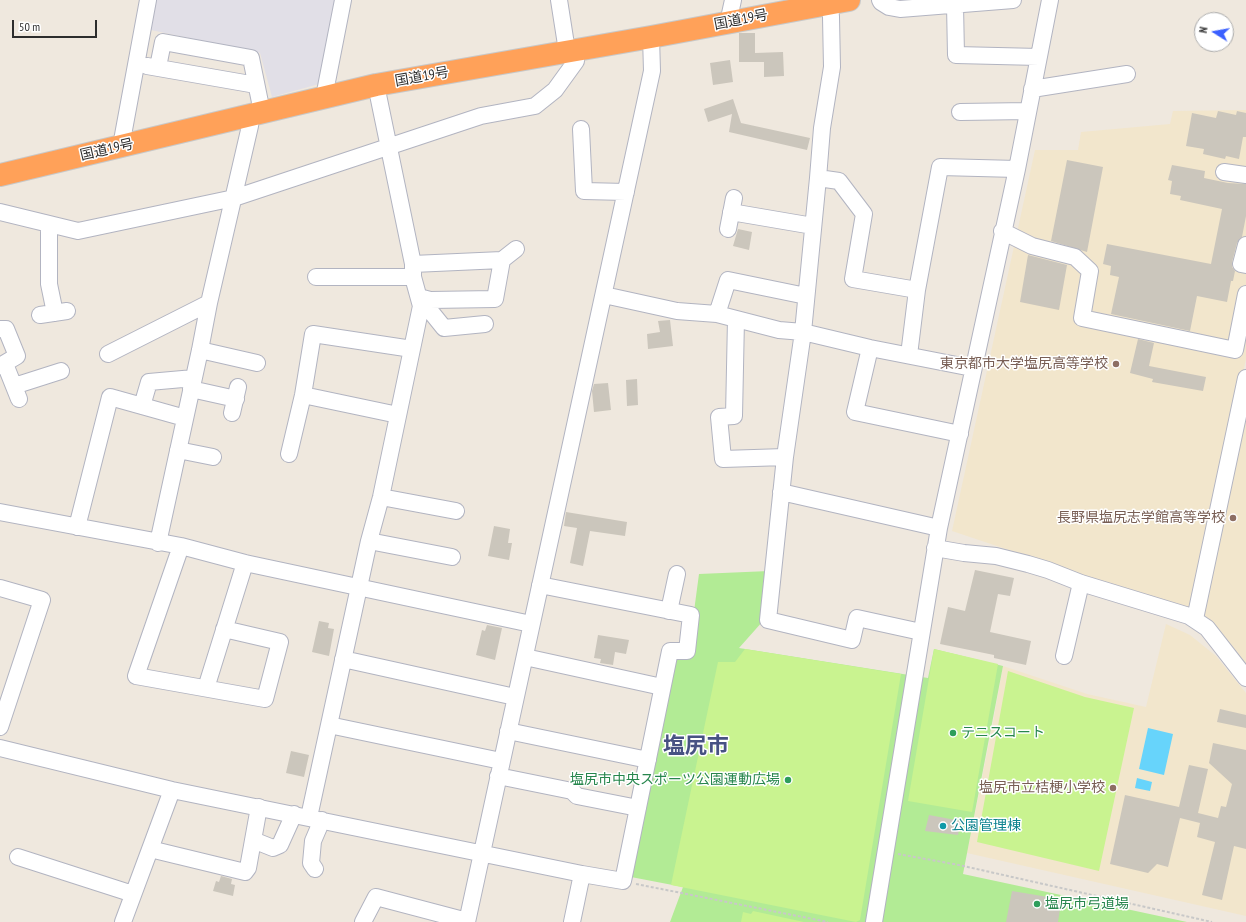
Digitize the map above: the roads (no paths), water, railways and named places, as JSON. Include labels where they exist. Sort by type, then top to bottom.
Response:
[{"type":"highway","name":"国道19号","points":[[0,174],[376,86],[839,2]]},
{"type":"street","points":[[122,146],[148,0]]},
{"type":"street","points":[[324,98],[343,0]]},
{"type":"street","points":[[0,212],[78,231],[234,198],[481,116],[535,106],[555,90],[576,61],[559,0]]},
{"type":"street","points":[[728,23],[732,0]]},
{"type":"street","points":[[880,0],[889,7],[900,8],[1013,0]]},
{"type":"street","points":[[874,922],[935,548],[960,434],[972,368],[1016,169],[1050,0]]},
{"type":"street","points":[[839,2],[831,17],[832,67],[822,128],[806,296],[785,457],[768,620],[852,640],[857,618],[921,632]]},
{"type":"street","points":[[955,5],[956,55],[1039,57]]},
{"type":"street","points":[[363,922],[376,897],[467,922],[652,71],[651,37]]},
{"type":"street","points":[[158,67],[163,42],[251,58],[256,85],[256,113],[250,126],[209,303],[158,543]]},
{"type":"street","points":[[136,64],[256,85]]},
{"type":"street","points":[[1032,89],[1127,74]]},
{"type":"street","points":[[315,869],[311,862],[313,841],[308,817],[358,587],[381,497],[421,306],[376,86]]},
{"type":"street","points":[[960,112],[1028,111]]},
{"type":"street","points":[[581,129],[584,192],[626,192]]},
{"type":"street","points":[[909,355],[917,290],[940,167],[1016,169]]},
{"type":"street","points":[[1224,172],[1246,176]]},
{"type":"street","points":[[818,178],[840,181],[864,214],[853,279],[917,290]]},
{"type":"street","points":[[728,229],[733,205],[813,226]]},
{"type":"street","points":[[49,224],[49,284],[54,313]]},
{"type":"street","points":[[1002,232],[1032,246],[1075,257],[1090,271],[1082,318],[1235,350],[1246,294]]},
{"type":"street","points":[[1246,245],[1241,264],[1246,265]]},
{"type":"street","points":[[316,276],[413,270],[502,260],[516,249]]},
{"type":"street","points":[[419,297],[430,300],[495,299],[502,260]]},
{"type":"street","points":[[717,314],[728,280],[806,296]]},
{"type":"street","points":[[604,295],[677,310],[717,314],[779,330],[802,332],[870,348],[972,368]]},
{"type":"street","points":[[419,297],[444,328],[485,324]]},
{"type":"street","points":[[113,346],[209,303]]},
{"type":"street","points":[[736,319],[734,416],[719,417],[723,459],[785,457]]},
{"type":"street","points":[[0,329],[6,329],[17,356],[2,365],[16,393],[61,371]]},
{"type":"street","points":[[289,454],[303,394],[313,334],[412,349]]},
{"type":"street","points":[[870,348],[855,412],[960,434]]},
{"type":"street","points":[[200,350],[258,362]]},
{"type":"street","points":[[142,406],[149,382],[192,383],[235,399]]},
{"type":"street","points":[[1195,619],[1245,384]]},
{"type":"street","points":[[303,394],[398,415]]},
{"type":"street","points":[[77,527],[110,397],[185,418]]},
{"type":"street","points":[[178,450],[213,457]]},
{"type":"street","points":[[781,492],[939,528]]},
{"type":"street","points":[[381,497],[456,511]]},
{"type":"street","points":[[0,512],[180,546],[245,563],[531,624]]},
{"type":"street","points":[[369,541],[452,557]]},
{"type":"street","points":[[180,546],[136,676],[265,699],[280,642],[224,629]]},
{"type":"street","points":[[935,548],[996,556],[1048,570],[1081,583],[1195,619],[1207,628],[1246,678]]},
{"type":"street","points":[[206,688],[245,563]]},
{"type":"street","points":[[669,611],[677,574]]},
{"type":"street","points":[[1064,656],[1081,583]]},
{"type":"street","points":[[0,748],[172,790],[482,854],[623,881],[670,651],[687,651],[691,616],[540,585]]},
{"type":"street","points":[[0,588],[42,600],[6,688],[0,727]]},
{"type":"street","points":[[525,657],[662,687]]},
{"type":"street","points":[[343,659],[515,697]]},
{"type":"street","points":[[329,725],[500,768],[572,791],[576,796],[638,808]]},
{"type":"street","points":[[508,731],[648,760]]},
{"type":"street","points":[[123,922],[172,790]]},
{"type":"street","points":[[150,849],[245,872],[248,868],[259,807]]},
{"type":"street","points":[[253,840],[273,848],[280,845],[308,817]]},
{"type":"street","points":[[18,857],[133,894]]},
{"type":"street","points":[[572,922],[582,874]]},
{"type":"water","points":[[1148,728],[1173,734],[1164,775],[1139,769]]},
{"type":"water","points":[[1137,778],[1152,782],[1150,791],[1135,788]]},
{"type":"place","name":"東京都市大学塩尻高等学校","points":[[1116,364]]},
{"type":"place","name":"長野県塩尻志学館高等学校","points":[[1233,518]]},
{"type":"place","name":"テニスコート","points":[[953,733]]},
{"type":"place","name":"塩尻市中央スポーツ公園運動広場","points":[[788,780]]},
{"type":"place","name":"塩尻市立桔梗小学校","points":[[1113,788]]},
{"type":"place","name":"公園管理棟","points":[[943,826]]},
{"type":"place","name":"塩尻市弓道場","points":[[1037,904]]},
{"type":"district","name":"塩尻市","points":[[696,747]]}]
